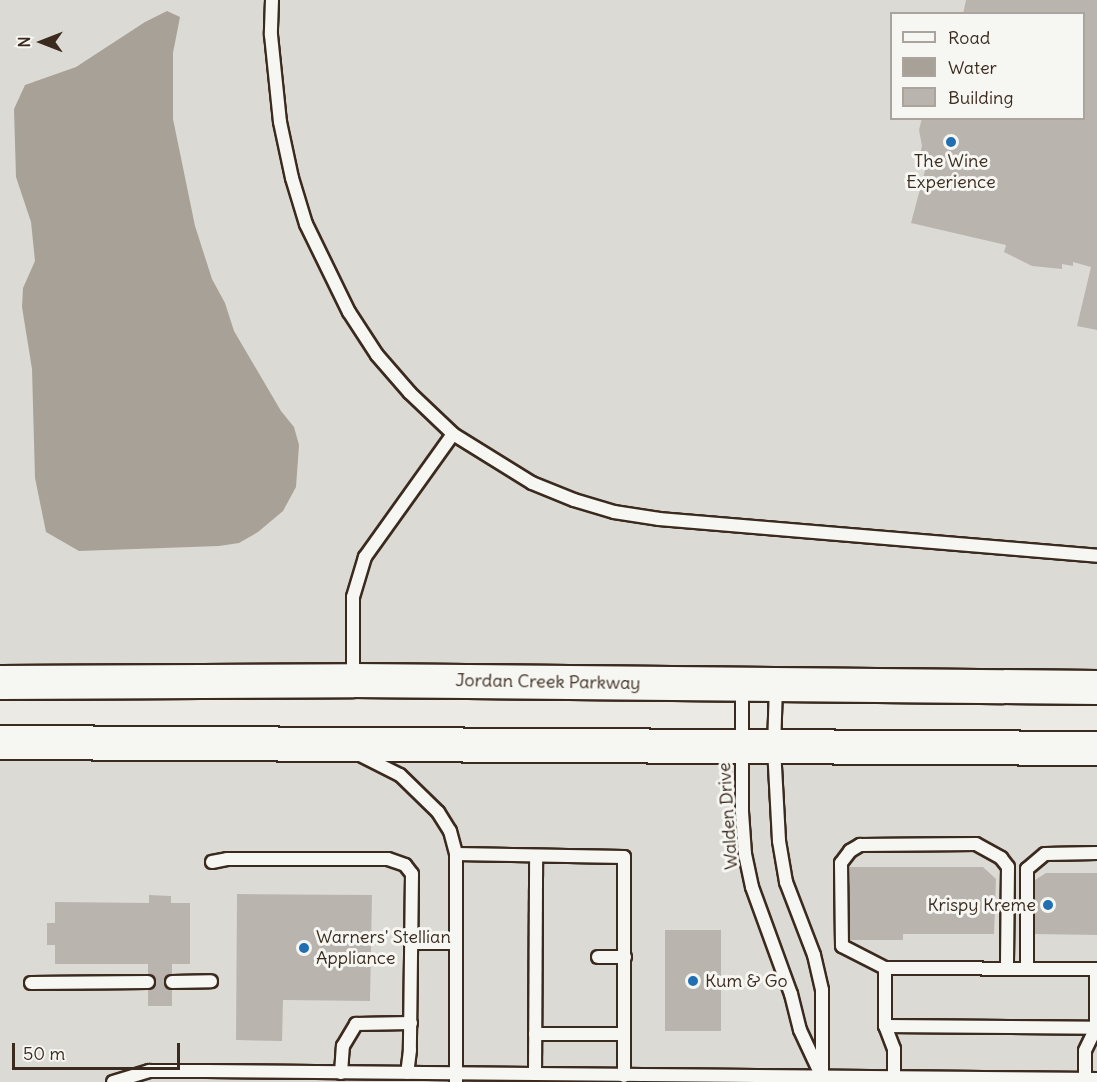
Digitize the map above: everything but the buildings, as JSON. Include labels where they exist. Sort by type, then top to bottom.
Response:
[{"type":"main road","name":"Jordan Creek Parkway","points":[[0,682],[353,680],[1097,687]]},
{"type":"main road","points":[[0,742],[758,748],[1097,748]]},
{"type":"lane","points":[[272,0],[271,35],[280,122],[292,178],[306,224],[348,312],[377,355],[410,393],[453,434],[532,483],[574,500],[614,512],[659,519],[1097,556]]},
{"type":"lane","points":[[353,680],[353,597],[365,556],[453,434]]},
{"type":"lane","name":"Walden Drive","points":[[742,684],[779,841],[786,882],[814,955],[822,990],[822,1080]]},
{"type":"lane","name":"Walden Drive","points":[[777,684],[758,748],[745,854],[752,887],[791,994],[800,1030],[822,1080]]},
{"type":"lane","points":[[338,744],[400,776],[438,812],[450,831],[456,854],[456,1078]]},
{"type":"lane","points":[[113,1082],[149,1071],[210,1076],[341,1072],[407,1073],[456,1078],[535,1074],[822,1080],[1089,1080],[1085,1051],[1096,1028],[1097,968],[1007,969],[885,968],[842,946],[841,862],[850,851],[860,845],[976,844],[1001,858],[1008,867],[1007,969]]},
{"type":"lane","points":[[1027,969],[1027,869],[1045,854],[1097,853]]},
{"type":"lane","points":[[456,854],[624,857],[624,1076]]},
{"type":"lane","points":[[535,1074],[535,1034],[541,957],[536,857]]},
{"type":"lane","points":[[212,862],[227,859],[388,859],[405,865],[411,874],[411,1023],[407,1073]]},
{"type":"lane","points":[[411,943],[456,943]]},
{"type":"lane","points":[[598,957],[625,957]]},
{"type":"lane","points":[[885,968],[885,1026],[894,1049],[894,1080]]},
{"type":"lane","points":[[172,982],[211,981]]},
{"type":"lane","points":[[31,983],[148,982]]},
{"type":"lane","points":[[341,1072],[343,1047],[356,1024],[411,1023]]},
{"type":"lane","points":[[885,1026],[1096,1028]]},
{"type":"lane","points":[[535,1034],[624,1034]]},
{"type":"shaded area","points":[[0,0],[1097,0],[1097,687],[0,682]]},
{"type":"shaded area","points":[[0,742],[1097,742],[1097,1082],[0,1082]]},
{"type":"water","points":[[167,11],[180,17],[173,53],[173,119],[195,226],[212,279],[225,303],[234,331],[281,411],[294,427],[299,445],[296,487],[283,511],[258,532],[239,543],[219,546],[79,551],[46,532],[35,478],[32,369],[22,307],[23,288],[35,261],[31,222],[16,177],[14,109],[25,85],[76,67],[145,22]]},
{"type":"place","name":"The Wine Experience","points":[[951,142]]},
{"type":"place","name":"Krispy Kreme","points":[[1048,905]]},
{"type":"place","name":"Warners' Stellian Appliance","points":[[304,948]]},
{"type":"place","name":"Kum & Go","points":[[693,981]]}]
